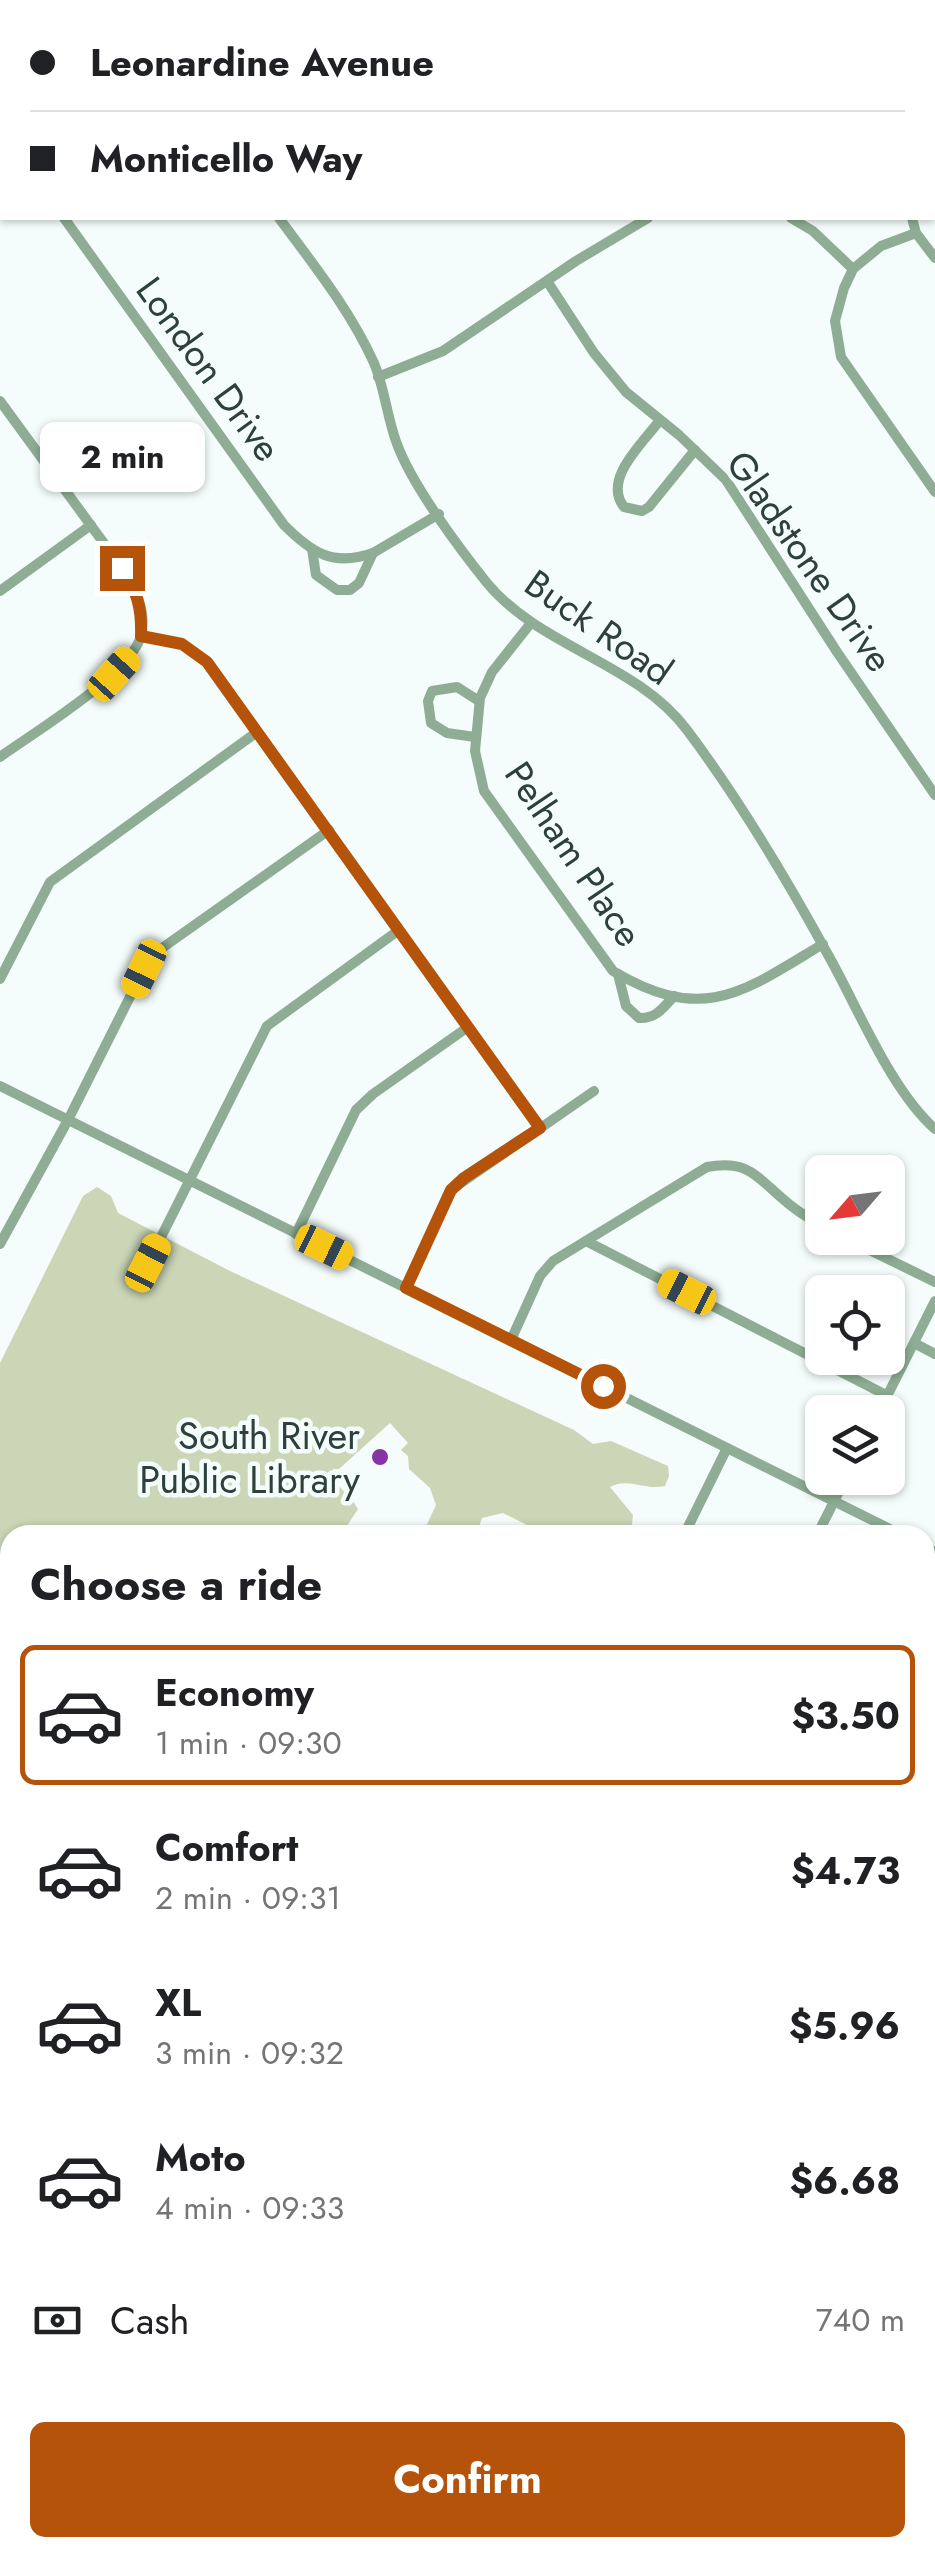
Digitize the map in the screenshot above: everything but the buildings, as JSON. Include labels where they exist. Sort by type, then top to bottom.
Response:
[{"type":"street","name":"London Drive","points":[[65,220],[284,525],[312,549],[323,556],[351,560],[372,553],[439,514]]},
{"type":"street","name":"Buck Road","points":[[280,220],[339,299],[378,377],[398,446],[418,486],[486,582],[514,612],[636,683],[685,727],[823,944],[908,1100],[935,1129]]},
{"type":"street","points":[[378,377],[443,351],[645,220]]},
{"type":"street","points":[[795,220],[813,231],[853,269]]},
{"type":"street","points":[[913,220],[916,233],[935,258]]},
{"type":"street","points":[[916,233],[881,246],[853,269],[836,321],[841,357],[935,492]]},
{"type":"street","name":"Gladstone Drive","points":[[547,281],[594,353],[626,392],[726,480],[836,652],[935,794]]},
{"type":"street","points":[[0,400],[135,589],[142,611],[141,636],[114,674],[0,757]]},
{"type":"street","points":[[660,420],[618,479],[616,498],[624,507],[642,512],[650,507],[695,450]]},
{"type":"street","points":[[0,590],[91,526]]},
{"type":"street","name":"London Drive","points":[[312,549],[316,575],[336,590],[350,590],[359,583],[372,553]]},
{"type":"street","name":"Pelham Place","points":[[531,623],[492,672],[480,702],[474,751],[484,791],[587,937],[618,974],[638,986],[708,1000],[743,992],[823,944]]},
{"type":"street","points":[[141,636],[182,644],[197,652],[329,830],[540,1128]]},
{"type":"street","points":[[475,736],[448,733],[431,723],[428,702],[432,691],[457,688],[480,702]]},
{"type":"street","points":[[0,980],[50,882],[257,732]]},
{"type":"street","points":[[0,1244],[155,953],[329,830]]},
{"type":"street","points":[[148,1263],[267,1026],[399,930]]},
{"type":"street","points":[[618,974],[626,1006],[638,1018],[658,1014],[674,996]]},
{"type":"street","points":[[296,1234],[356,1110],[468,1027]]},
{"type":"street","points":[[0,1086],[881,1525]]},
{"type":"street","points":[[406,1288],[451,1190],[594,1091]]},
{"type":"street","points":[[511,1340],[540,1276],[554,1261],[706,1166],[747,1168],[805,1216]]},
{"type":"street","points":[[586,1240],[886,1395]]},
{"type":"street","points":[[880,1255],[935,1282]]},
{"type":"street","points":[[888,1395],[935,1301]]},
{"type":"street","points":[[914,1343],[935,1354]]},
{"type":"street","points":[[689,1525],[727,1448]]},
{"type":"street","points":[[822,1525],[838,1495]]},
{"type":"green space","points":[[97,1187],[111,1196],[118,1213],[230,1271],[574,1430],[593,1444],[611,1441],[668,1466],[665,1486],[624,1483],[610,1487],[633,1515],[632,1525],[527,1525],[503,1513],[482,1518],[480,1525],[427,1525],[436,1505],[430,1488],[409,1469],[408,1456],[401,1450],[408,1443],[390,1423],[339,1469],[333,1469],[331,1477],[358,1509],[348,1525],[0,1525],[0,1363],[83,1196]]},
{"type":"place","name":"South River Public Library","points":[[380,1457]]},
{"type":"route","points":[[122,568],[142,611],[141,636],[182,644],[207,662],[540,1128],[451,1190],[406,1288],[603,1386]]}]
